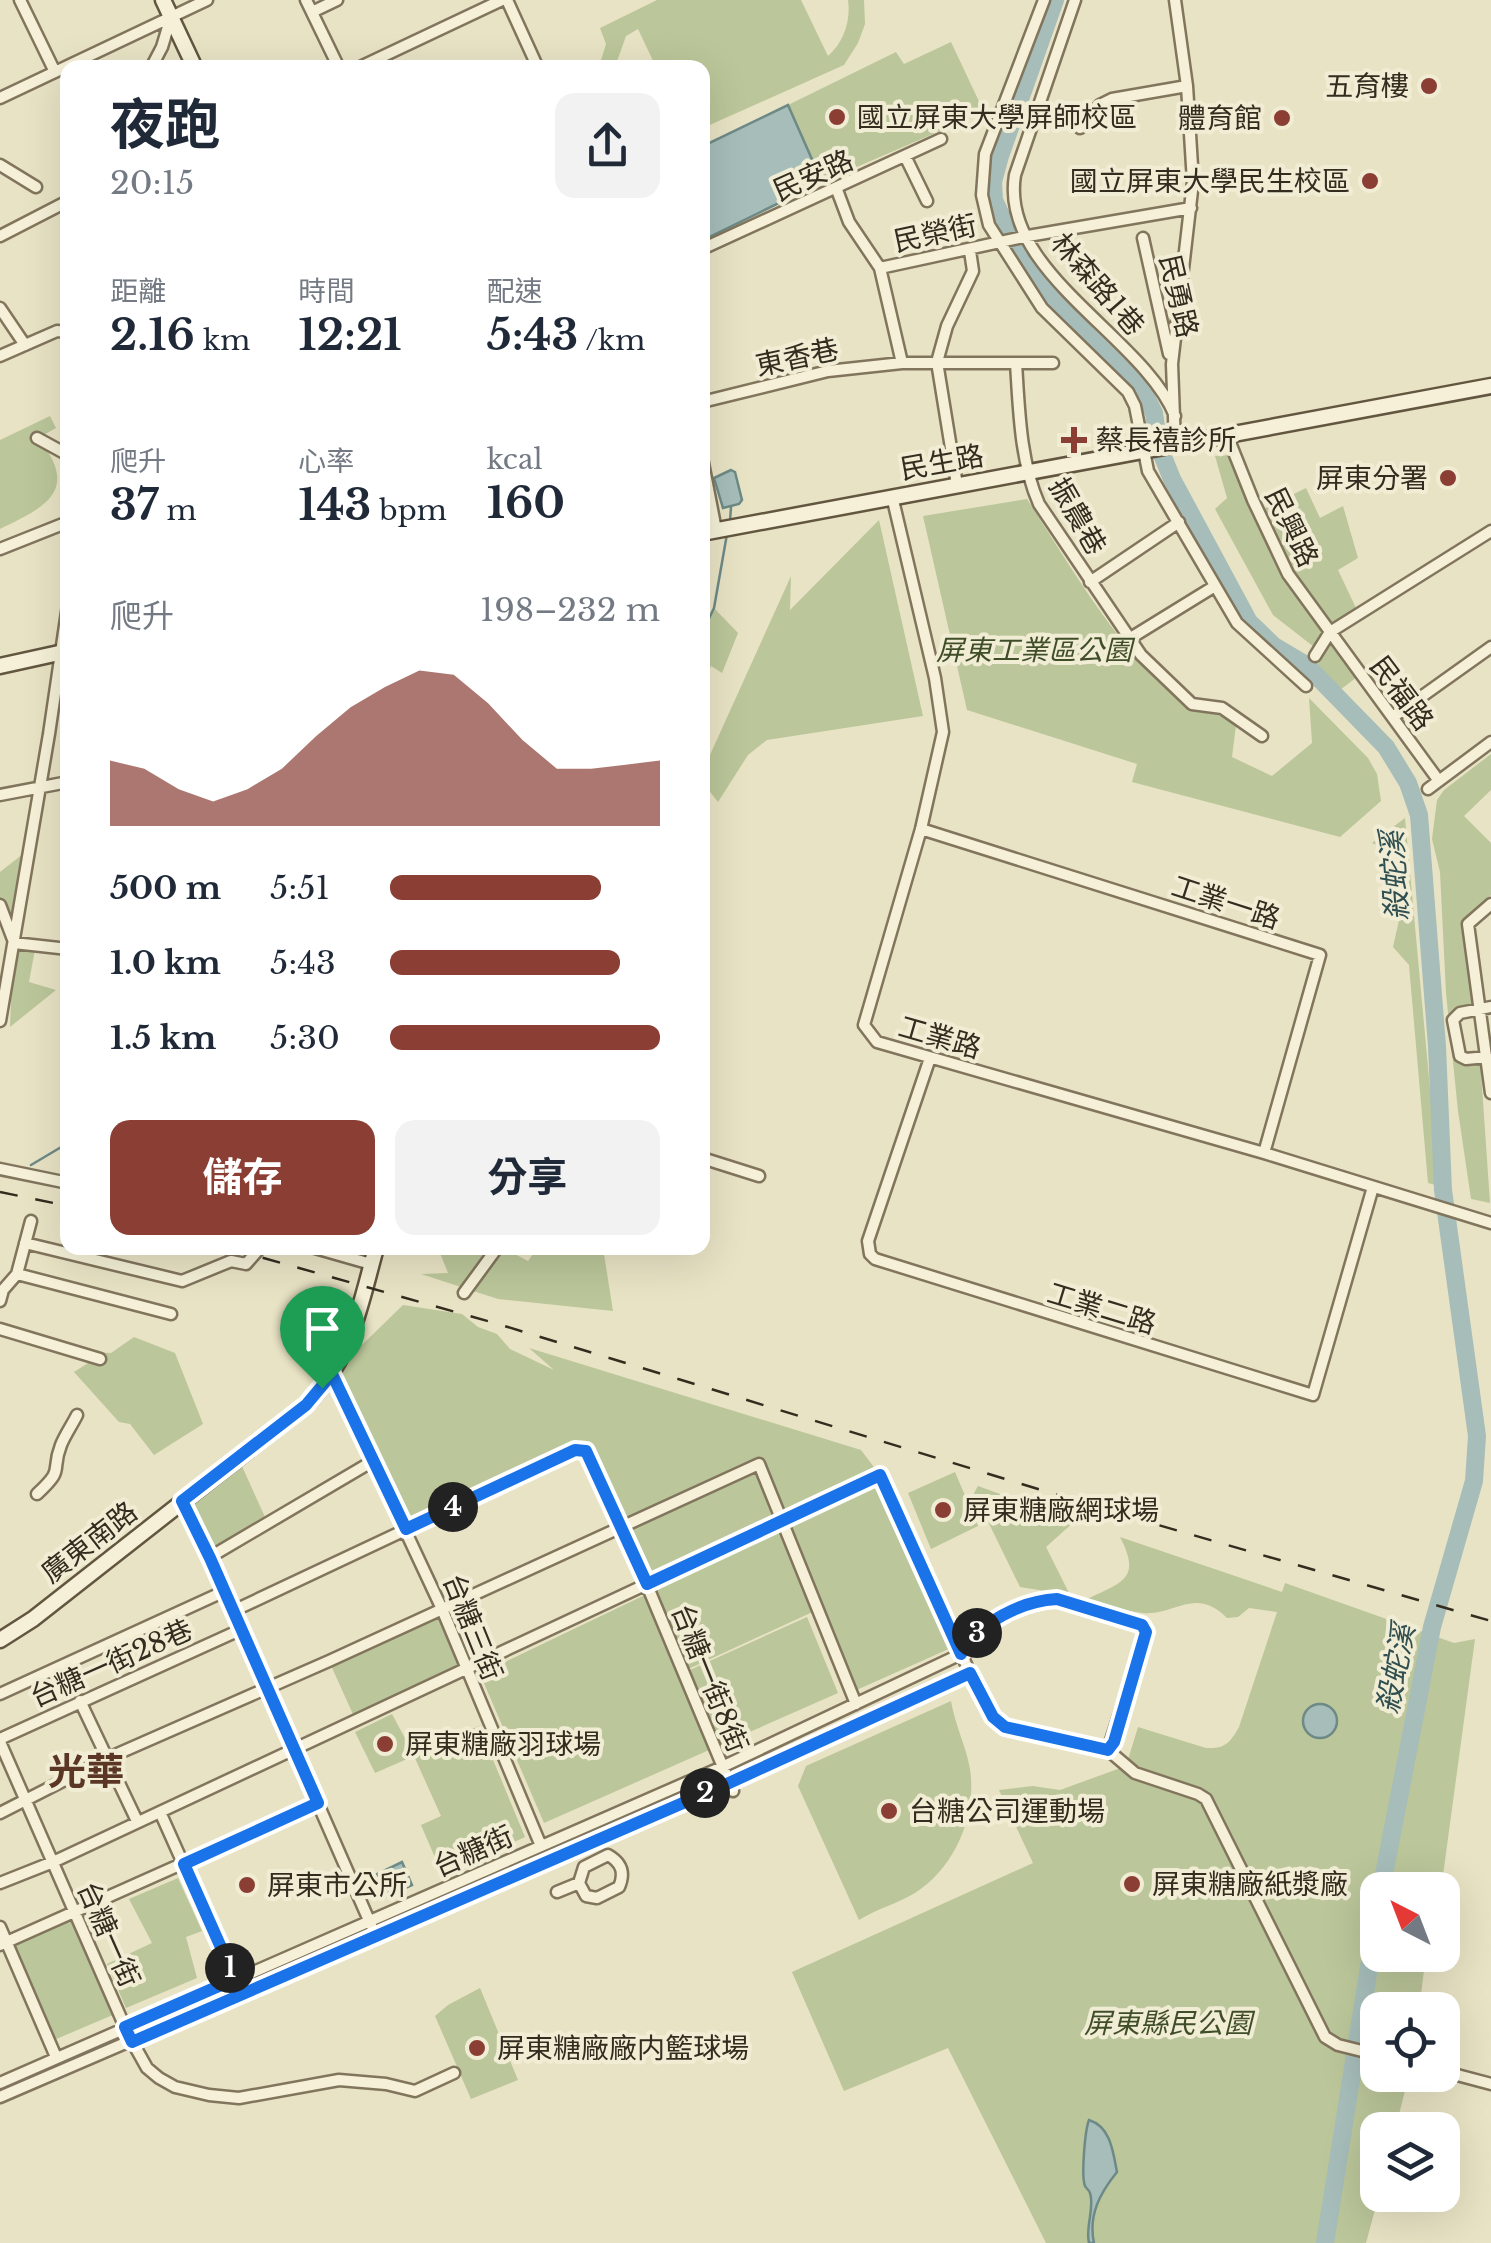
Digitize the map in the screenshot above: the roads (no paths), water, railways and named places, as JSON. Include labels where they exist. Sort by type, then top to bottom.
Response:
[{"type":"street","points":[[20,0],[55,72]]},
{"type":"street","points":[[162,0],[191,60]]},
{"type":"street","points":[[80,60],[207,0]]},
{"type":"street","points":[[334,60],[309,6],[337,0]]},
{"type":"street","points":[[375,60],[504,0],[534,60]]},
{"type":"street","points":[[1044,0],[985,154],[982,196],[989,224],[1049,316],[1128,392],[1135,406],[1148,472],[1237,623],[1306,686]]},
{"type":"street","name":"林森路1巷","points":[[1075,0],[1015,175],[1014,203],[1028,236],[1080,308],[1157,383],[1175,416]]},
{"type":"street","points":[[1028,236],[1191,208],[1187,86],[1175,0]]},
{"type":"street","points":[[155,60],[171,17]]},
{"type":"street","points":[[0,98],[60,70]]},
{"type":"street","points":[[1080,128],[1100,105],[1112,98],[1187,86]]},
{"type":"street","name":"民安路","points":[[710,246],[941,139]]},
{"type":"street","points":[[906,158],[926,200]]},
{"type":"street","points":[[0,165],[36,187]]},
{"type":"street","points":[[836,190],[849,222],[880,268],[902,363]]},
{"type":"street","points":[[0,236],[60,205]]},
{"type":"street","name":"民勇路","points":[[1172,364],[1191,208]]},
{"type":"street","name":"民榮街","points":[[880,268],[1028,236]]},
{"type":"street","name":"民勇路","points":[[1143,238],[1172,364],[1175,444]]},
{"type":"street","points":[[957,485],[937,362],[947,326],[973,271],[970,251]]},
{"type":"street","points":[[0,308],[25,345]]},
{"type":"street","points":[[0,356],[60,331]]},
{"type":"street","name":"東香巷","points":[[710,400],[828,370],[902,363],[1053,363]]},
{"type":"street","name":"振農巷","points":[[1016,363],[1019,414],[1038,504],[1129,640],[1192,704],[1222,708],[1262,736]]},
{"type":"street","points":[[1175,444],[1491,386]]},
{"type":"street","name":"民興路","points":[[1227,434],[1288,574],[1330,632]]},
{"type":"street","points":[[38,438],[60,450]]},
{"type":"street","name":"民生路","points":[[710,531],[1175,444]]},
{"type":"street","name":"工業路","points":[[892,496],[944,732],[921,829],[864,1025],[877,1042],[1264,1153],[1491,1224]]},
{"type":"street","points":[[1090,582],[1180,522]]},
{"type":"street","points":[[0,549],[60,525]]},
{"type":"street","points":[[1315,656],[1330,632],[1491,531]]},
{"type":"street","points":[[1129,640],[1215,586]]},
{"type":"street","name":"民福路","points":[[1330,632],[1439,781]]},
{"type":"street","points":[[1393,716],[1491,647]]},
{"type":"street","points":[[0,666],[60,653]]},
{"type":"street","points":[[0,1022],[60,669]]},
{"type":"street","points":[[1428,789],[1491,742]]},
{"type":"street","points":[[0,796],[60,784]]},
{"type":"street","name":"工業一路","points":[[921,829],[1320,955],[1264,1153]]},
{"type":"street","points":[[0,904],[14,943]]},
{"type":"street","points":[[1491,904],[1468,924],[1486,1008],[1491,1094]]},
{"type":"street","points":[[14,943],[60,948]]},
{"type":"street","points":[[1486,1008],[1455,1015],[1460,1056],[1487,1058]]},
{"type":"street","name":"工業二路","points":[[930,1058],[868,1242],[875,1260],[1313,1395],[1373,1187]]},
{"type":"street","points":[[710,1160],[760,1176]]},
{"type":"street","points":[[0,1169],[60,1180]]},
{"type":"street","points":[[1,1294],[17,1274],[30,1221]]},
{"type":"street","points":[[25,1243],[60,1251]]},
{"type":"street","points":[[75,1255],[182,1281],[232,1262],[246,1264],[254,1255]]},
{"type":"street","points":[[340,1255],[372,1264]]},
{"type":"street","name":"廣東南路","points":[[0,1640],[33,1619],[306,1405],[332,1374],[351,1338],[374,1255]]},
{"type":"street","points":[[464,1293],[492,1255]]},
{"type":"street","points":[[17,1274],[171,1314]]},
{"type":"street","points":[[0,1329],[100,1359]]},
{"type":"street","name":"台糖三街","points":[[332,1374],[442,1609],[541,1846]]},
{"type":"street","points":[[37,1494],[55,1477],[59,1449],[77,1415]]},
{"type":"street","name":"台糖一街8街","points":[[406,1529],[575,1450],[586,1451],[647,1584],[731,1787]]},
{"type":"street","points":[[210,1558],[373,1461]]},
{"type":"street","points":[[0,1813],[108,1758],[759,1464],[856,1704]]},
{"type":"street","points":[[0,1883],[466,1671],[880,1475],[993,1717],[1005,1727],[1108,1750],[1135,1773],[1198,1794],[1212,1806],[1322,2033],[1334,2043],[1360,2050]]},
{"type":"street","points":[[182,1501],[234,1610],[376,1936]]},
{"type":"street","points":[[234,1610],[406,1529]]},
{"type":"street","points":[[0,1694],[225,1591]]},
{"type":"street","points":[[961,1654],[981,1629],[1044,1600],[1057,1599],[1142,1625],[1146,1632],[1108,1750]]},
{"type":"street","name":"台糖一街28巷","points":[[0,1741],[80,1700],[242,1630]]},
{"type":"street","name":"台糖街","points":[[0,2083],[722,1766],[961,1654]]},
{"type":"street","name":"台糖街","points":[[0,2097],[731,1787],[970,1673]]},
{"type":"street","points":[[80,1700],[137,1821]]},
{"type":"street","name":"台糖一街","points":[[0,1741],[132,2042],[147,2068],[159,2078],[175,2087],[239,2098],[339,2080],[386,2084],[416,2092],[454,2073]]},
{"type":"street","points":[[3,1944],[318,1803]]},
{"type":"street","points":[[160,1812],[242,1994]]},
{"type":"street","points":[[608,1854],[624,1877],[620,1887],[598,1898],[586,1896],[579,1883],[584,1866],[608,1854]]},
{"type":"street","points":[[557,1892],[579,1883]]},
{"type":"street","points":[[0,1926],[3,1944],[56,2057]]},
{"type":"street","points":[[1460,2076],[1491,2084]]},
{"type":"water","points":[[788,105],[822,182],[710,237],[710,143]]},
{"type":"water","points":[[731,470],[735,472],[742,500],[723,508],[714,478]]},
{"type":"water","points":[[1320,1704],[1332,1709],[1337,1721],[1332,1733],[1320,1738],[1308,1733],[1303,1721],[1308,1709]]},
{"type":"water","points":[[402,1862],[412,1885],[387,1896],[377,1874]]},
{"type":"water","points":[[1089,2120],[1106,2134],[1117,2172],[1097,2205],[1094,2243],[1089,2243],[1091,2199],[1083,2173]]},
{"type":"waterway","name":"殺蛇溪","points":[[1055,0],[1000,156],[993,182],[994,200],[1011,237],[1053,301],[1142,389],[1154,413],[1159,447],[1172,479],[1249,622],[1274,646],[1306,665],[1386,747],[1408,783],[1419,815],[1437,1046],[1443,1190],[1477,1436],[1474,1481],[1432,1627],[1384,1872]]},
{"type":"waterway","points":[[730,521],[731,507]]},
{"type":"waterway","points":[[710,616],[727,534]]},
{"type":"waterway","points":[[31,1165],[60,1148]]},
{"type":"waterway","name":"殺蛇溪","points":[[1325,2243],[1368,1972]]},
{"type":"railway","points":[[0,1192],[60,1204]]},
{"type":"railway","points":[[253,1255],[498,1324],[1120,1514],[1491,1621]]},
{"type":"place","name":"五育樓","points":[[1429,86]]},
{"type":"place","name":"國立屏東大學屏師校區","points":[[837,117]]},
{"type":"place","name":"體育館","points":[[1282,118]]},
{"type":"place","name":"國立屏東大學民生校區","points":[[1370,181]]},
{"type":"place","name":"蔡長禧診所","points":[[1074,440]]},
{"type":"place","name":"屏東分署","points":[[1448,478]]},
{"type":"place","name":"屏東糖廠網球場","points":[[943,1510]]},
{"type":"place","name":"屏東糖廠羽球場","points":[[385,1744]]},
{"type":"place","name":"台糖公司運動場","points":[[889,1811]]},
{"type":"place","name":"屏東糖廠紙漿廠","points":[[1132,1884]]},
{"type":"place","name":"屏東市公所","points":[[247,1885]]},
{"type":"place","name":"屏東糖廠廠内籃球場","points":[[477,2048]]},
{"type":"district","name":"光華","points":[[86,1772]]},
{"type":"park label","name":"屏東工業區公園","points":[[1034,650]]},
{"type":"park label","name":"屏東縣民公園","points":[[1168,2023]]}]
